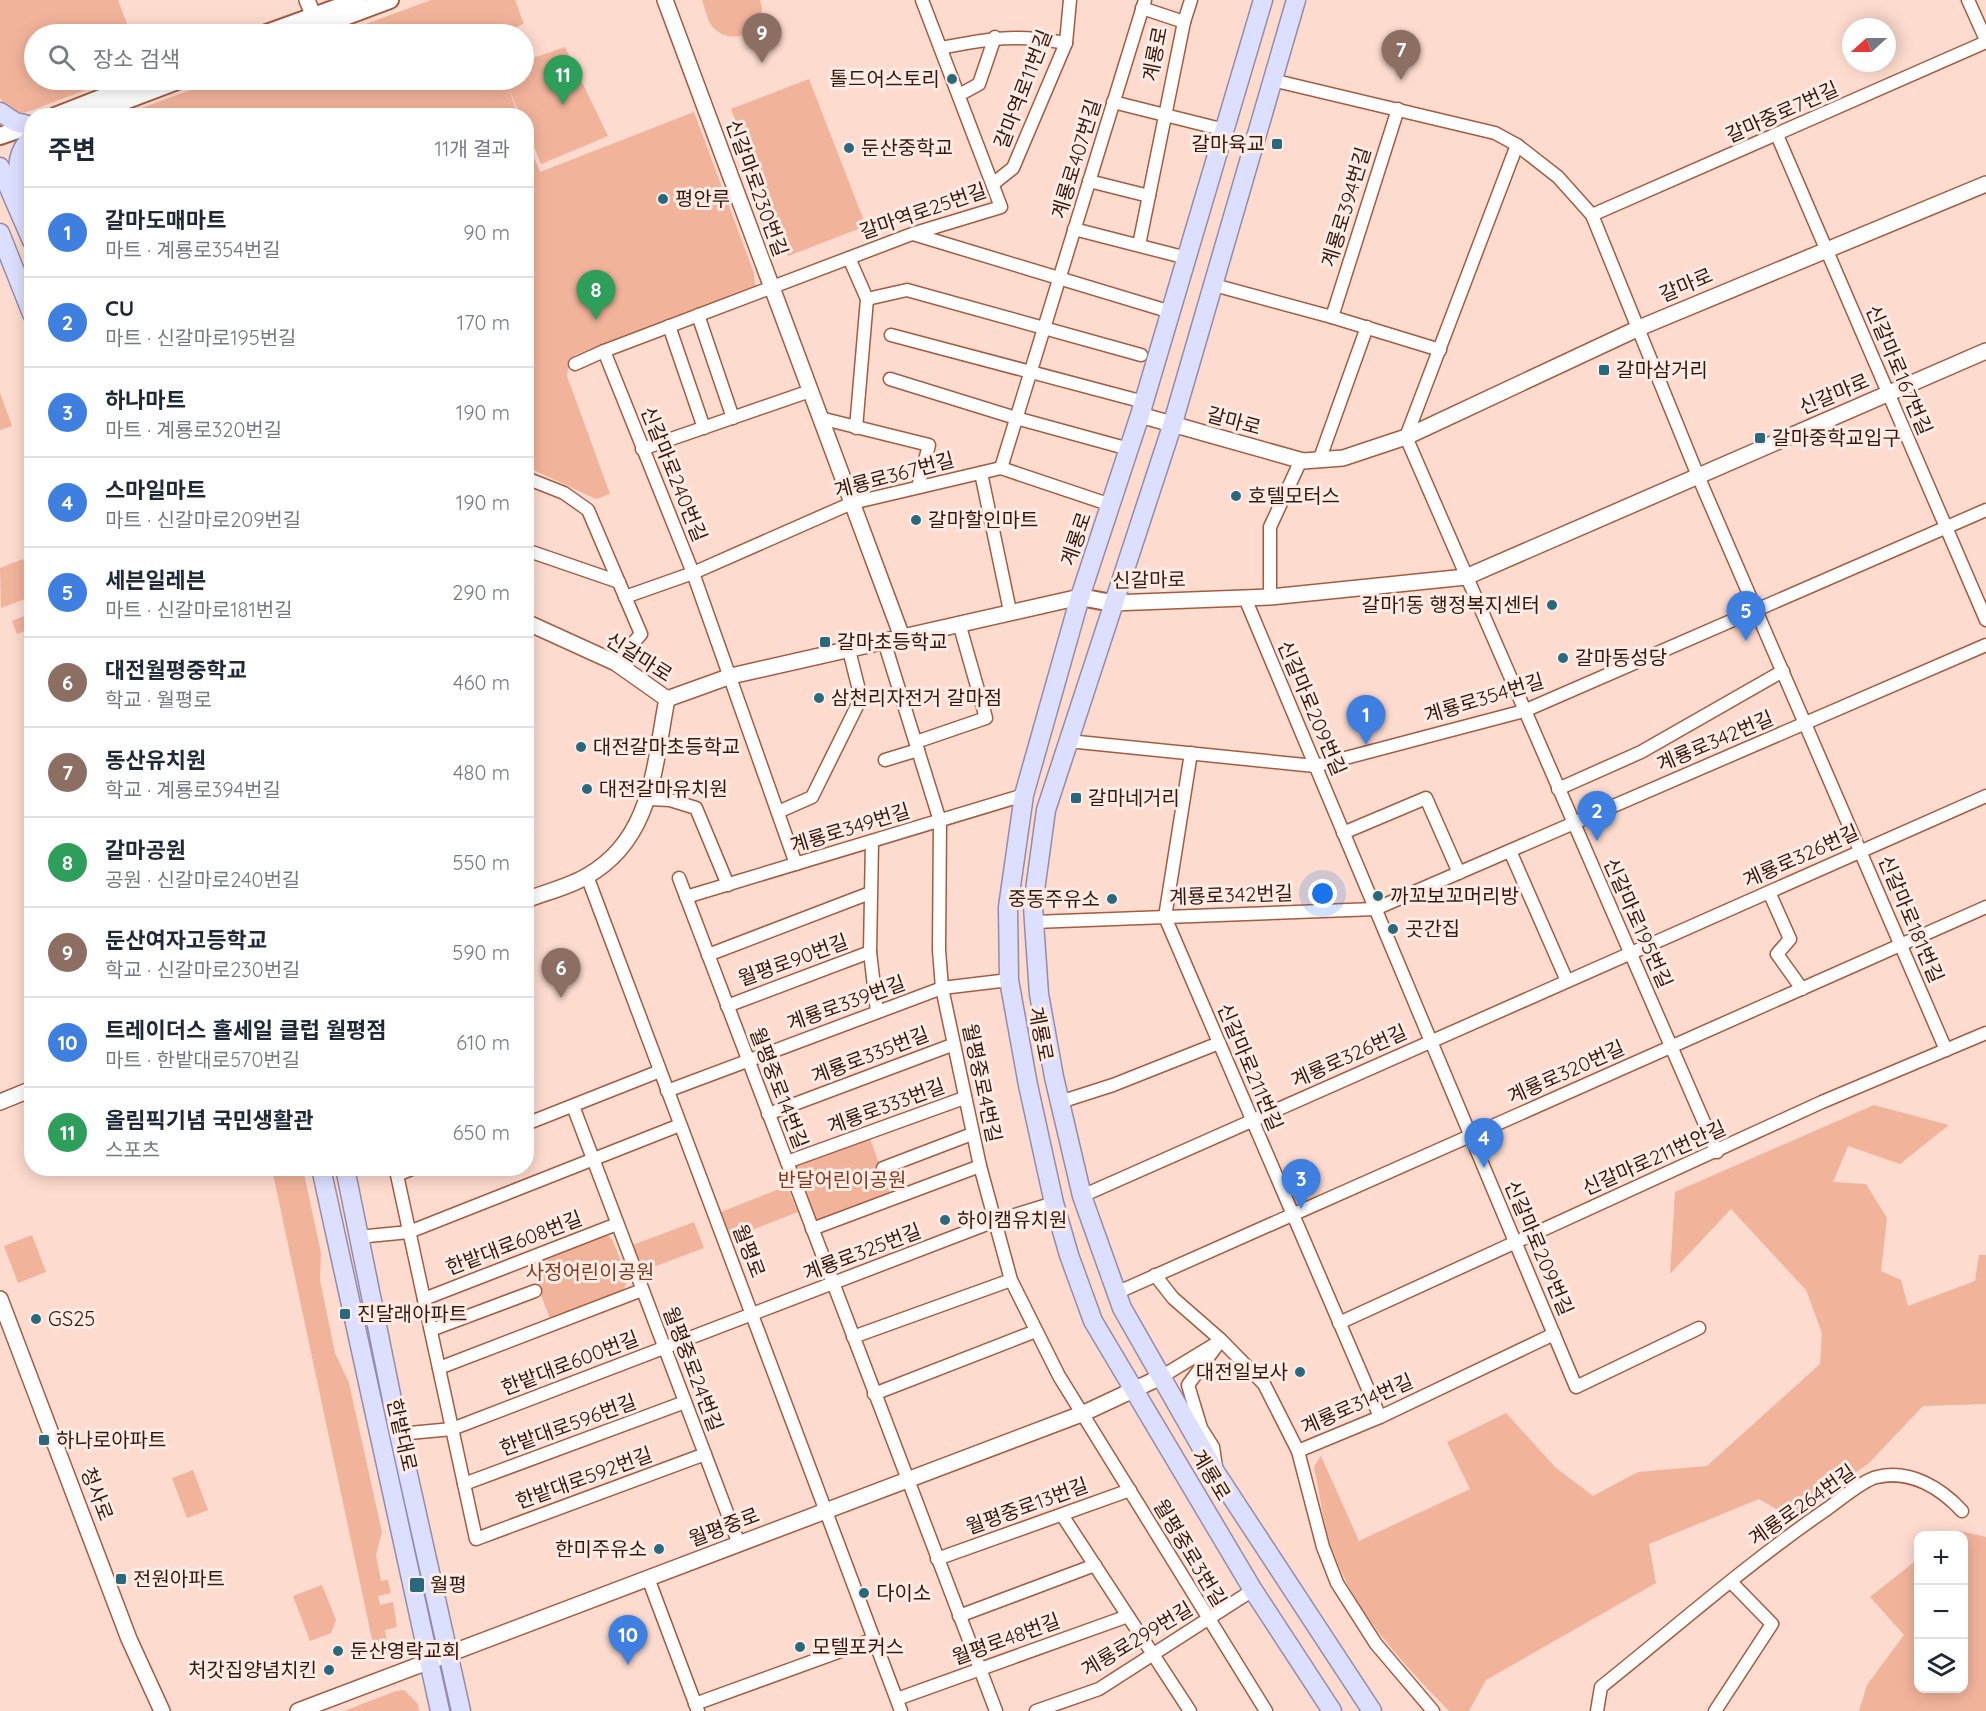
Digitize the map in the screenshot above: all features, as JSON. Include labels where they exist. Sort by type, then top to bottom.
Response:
[{"type":"main road","points":[[313,24],[358,0]]},
{"type":"main road","points":[[307,24],[390,0]]},
{"type":"main road","points":[[1295,8],[1311,0]]},
{"type":"main road","name":"계룡로","points":[[1262,1],[1142,409],[1080,597],[1024,795],[1008,907],[1009,980],[1028,1085],[1054,1203],[1069,1255],[1093,1321],[1253,1590],[1332,1711]]},
{"type":"main road","name":"계룡로","points":[[1295,8],[1172,426],[1112,603],[1046,810],[1033,905],[1039,994],[1060,1102],[1082,1196],[1122,1308],[1216,1473],[1372,1711]]},
{"type":"main road","points":[[75,108],[121,90]]},
{"type":"main road","points":[[107,108],[154,90]]},
{"type":"main road","points":[[0,112],[24,127]]},
{"type":"main road","points":[[0,136],[24,132]]},
{"type":"main road","points":[[0,148],[24,135]]},
{"type":"main road","points":[[18,205],[20,193],[17,162],[24,143]]},
{"type":"main road","points":[[0,167],[24,220]]},
{"type":"main road","points":[[0,233],[24,294]]},
{"type":"main road","name":"신갈마로","points":[[1080,597],[1112,603]]},
{"type":"main road","name":"한밭대로","points":[[323,1176],[440,1711]]},
{"type":"main road","name":"한밭대로","points":[[347,1176],[399,1434],[461,1711]]},
{"type":"street","points":[[307,0],[316,22]]},
{"type":"street","name":"신갈마로230번길","points":[[664,0],[902,637]]},
{"type":"street","name":"갈마역로25번길","points":[[771,287],[912,234],[1001,207],[922,0]]},
{"type":"street","name":"갈마역로11번길","points":[[993,183],[1013,168],[1066,43],[1070,0]]},
{"type":"street","name":"계룡로","points":[[1139,245],[1184,22],[1191,0]]},
{"type":"street","points":[[1968,0],[1986,41]]},
{"type":"street","points":[[1143,4],[1184,22]]},
{"type":"street","name":"계룡로407번길","points":[[1001,468],[1143,4]]},
{"type":"street","points":[[959,95],[979,84],[995,37]]},
{"type":"street","points":[[941,48],[995,37],[1034,37],[1066,43]]},
{"type":"street","name":"갈마중로7번길","points":[[1592,216],[1986,41]]},
{"type":"street","points":[[1272,80],[1495,133],[1517,145],[1558,177],[1592,216],[1698,476]]},
{"type":"street","points":[[1113,102],[1225,130]]},
{"type":"street","name":"계룡로394번길","points":[[1332,317],[1398,109]]},
{"type":"street","name":"신갈마로167번길","points":[[1777,135],[1986,620]]},
{"type":"street","points":[[1466,577],[1406,436],[1517,145]]},
{"type":"street","points":[[1089,181],[1149,196]]},
{"type":"street","name":"갈마로","points":[[1142,409],[1172,426],[1301,460],[1319,461],[1343,458],[1406,436],[1639,328],[1986,184]]},
{"type":"street","points":[[1074,229],[1187,258]]},
{"type":"street","points":[[912,234],[1171,312]]},
{"type":"street","name":"갈마역로25번길","points":[[849,258],[867,299],[855,428]]},
{"type":"street","points":[[1214,285],[1367,327],[1440,350]]},
{"type":"street","points":[[575,364],[771,287]]},
{"type":"street","points":[[867,299],[907,290],[1141,355]]},
{"type":"street","points":[[698,315],[733,417]]},
{"type":"street","points":[[669,326],[704,428]]},
{"type":"street","points":[[1319,461],[1367,327]]},
{"type":"street","points":[[891,334],[1031,372],[1142,409]]},
{"type":"street","name":"신갈마로240번길","points":[[604,351],[693,573],[731,676]]},
{"type":"street","name":"신갈마로","points":[[1112,603],[1270,597],[1466,577],[1986,351]]},
{"type":"street","points":[[890,379],[1016,418],[1129,449]]},
{"type":"street","points":[[642,449],[810,391]]},
{"type":"street","points":[[820,418],[929,446],[918,487]]},
{"type":"street","points":[[1270,597],[1270,527],[1301,460]]},
{"type":"street","points":[[1001,468],[1111,505]]},
{"type":"street","name":"계룡로367번길","points":[[625,597],[693,573],[852,503],[1001,468]]},
{"type":"street","points":[[981,473],[1010,611]]},
{"type":"street","name":"신갈마로181번길","points":[[1698,476],[1946,1050]]},
{"type":"street","points":[[534,481],[564,493],[588,510],[640,634],[616,663]]},
{"type":"street","name":"계룡로354번길","points":[[1068,741],[1315,765],[1524,711],[1986,510]]},
{"type":"street","points":[[534,553],[619,582]]},
{"type":"street","name":"신갈마로195번길","points":[[1466,577],[1717,1152]]},
{"type":"street","name":"신갈마로","points":[[534,626],[616,663],[668,699],[731,676],[1080,597]]},
{"type":"street","name":"신갈마로209번길","points":[[1245,598],[1576,1387],[1699,1328]]},
{"type":"street","points":[[885,760],[986,718],[959,623]]},
{"type":"street","name":"월평중로4번길","points":[[884,641],[940,821],[939,950],[942,988],[952,1045],[980,1166],[1011,1280],[1059,1376],[1084,1413]]},
{"type":"street","name":"계룡로342번길","points":[[1034,922],[1375,909],[1986,645]]},
{"type":"street","points":[[778,812],[812,797],[861,698],[849,650]]},
{"type":"street","points":[[1558,789],[1641,752],[1783,671]]},
{"type":"street","points":[[731,676],[796,864]]},
{"type":"street","points":[[534,897],[587,876],[614,855],[629,838],[649,799],[668,699]]},
{"type":"street","points":[[1165,917],[1191,753]]},
{"type":"street","name":"계룡로349번길","points":[[686,897],[1024,795]]},
{"type":"street","name":"계룡로326번길","points":[[1082,1196],[1986,796]]},
{"type":"street","points":[[1343,833],[1426,798],[1459,873]]},
{"type":"street","points":[[649,799],[669,800],[696,808],[728,885]]},
{"type":"street","name":"월평로90번길","points":[[727,1006],[870,952],[872,841]]},
{"type":"street","points":[[1510,851],[1567,981]]},
{"type":"street","name":"월평로","points":[[587,876],[899,1705]]},
{"type":"street","name":"월평중로14번길","points":[[679,878],[907,1480]]},
{"type":"street","points":[[708,955],[870,892]]},
{"type":"street","points":[[1769,892],[1790,939],[1777,954],[1802,989]]},
{"type":"street","name":"계룡로320번길","points":[[1116,1293],[1986,908]]},
{"type":"street","name":"신갈마로211번길","points":[[1165,917],[1380,1417]]},
{"type":"street","points":[[870,952],[877,1012]]},
{"type":"street","name":"계룡로339번길","points":[[667,1091],[942,988],[1009,980]]},
{"type":"street","name":"신갈마로211번안길","points":[[1339,1323],[1822,1102],[1986,1033]]},
{"type":"street","points":[[1060,1102],[1113,1085],[1219,1043]]},
{"type":"street","name":"계룡로335번길","points":[[768,1114],[952,1045]]},
{"type":"street","points":[[534,1121],[660,1071]]},
{"type":"street","points":[[0,1102],[24,1092]]},
{"type":"street","name":"계룡로333번길","points":[[787,1162],[964,1098]]},
{"type":"street","name":"월평중로24번길","points":[[573,1106],[739,1544]]},
{"type":"street","points":[[358,1237],[409,1232],[680,1125]]},
{"type":"street","points":[[883,1168],[972,1134]]},
{"type":"street","points":[[812,1229],[980,1166]]},
{"type":"street","points":[[397,1176],[464,1484]]},
{"type":"street","name":"계룡로325번길","points":[[752,1315],[995,1221],[1054,1203]]},
{"type":"street","name":"한밭대로608번길","points":[[424,1299],[617,1224]]},
{"type":"street","name":"계룡로314번길","points":[[1155,1275],[1173,1298],[1221,1340],[1264,1384],[1298,1451],[1380,1417],[1554,1334]]},
{"type":"street","points":[[853,1337],[1011,1280]]},
{"type":"street","points":[[439,1368],[642,1290]]},
{"type":"street","points":[[431,1330],[535,1291]]},
{"type":"street","name":"청사로","points":[[0,1299],[4,1323],[146,1682]]},
{"type":"street","name":"한밭대로600번길","points":[[399,1434],[452,1429],[752,1315]]},
{"type":"street","points":[[874,1394],[1036,1331]]},
{"type":"street","points":[[1161,1377],[1221,1340]]},
{"type":"street","points":[[1216,1473],[1213,1447],[1201,1428],[1188,1385],[1221,1340]]},
{"type":"street","name":"월평중로","points":[[298,1711],[1084,1413],[1161,1377]]},
{"type":"street","name":"한밭대로596번길","points":[[464,1484],[685,1402]]},
{"type":"street","name":"월평중로3번길","points":[[1084,1413],[1207,1619],[1266,1711]]},
{"type":"street","points":[[1298,1451],[1323,1547],[1337,1583],[1376,1644],[1433,1711]]},
{"type":"street","name":"한밭대로592번길","points":[[464,1484],[476,1539],[705,1454]]},
{"type":"street","name":"계룡로264번길","points":[[1597,1711],[1601,1687],[1779,1542],[1876,1477],[1901,1476],[1927,1483],[1947,1495],[1962,1511]]},
{"type":"street","points":[[907,1480],[996,1711]]},
{"type":"street","name":"월평중로13번길","points":[[937,1559],[1130,1490]]},
{"type":"street","points":[[1062,1515],[1154,1656],[1184,1709]]},
{"type":"street","points":[[959,1616],[1095,1565]]},
{"type":"street","points":[[648,1578],[697,1708],[874,1639]]},
{"type":"street","points":[[1715,1711],[1772,1624],[1731,1582]]},
{"type":"street","name":"계룡로299번길","points":[[1036,1711],[1099,1689],[1154,1656],[1253,1590]]},
{"type":"street","name":"월평로48번길","points":[[899,1705],[980,1669],[1128,1616]]},
{"type":"street","points":[[146,1682],[153,1711]]},
{"type":"street","points":[[146,1682],[162,1711]]},
{"type":"green space","points":[[0,0],[118,0],[127,24],[24,24],[24,90],[86,90],[37,108],[24,108],[24,113],[8,111],[0,98]]},
{"type":"green space","points":[[431,0],[515,0],[524,24],[366,24]]},
{"type":"green space","points":[[702,0],[760,0],[762,10],[760,19],[748,33],[739,36],[721,34],[709,21]]},
{"type":"green space","points":[[565,47],[608,136],[541,164],[534,147],[534,108],[517,108],[509,90],[534,90],[534,58]]},
{"type":"green space","points":[[809,79],[866,226],[788,256],[731,109]]},
{"type":"green space","points":[[191,90],[509,90],[516,108],[141,108]]},
{"type":"green space","points":[[694,112],[754,273],[755,286],[575,355],[569,362],[567,376],[610,494],[596,499],[534,470],[534,157],[540,172]]},
{"type":"green space","points":[[0,393],[12,426],[0,430]]},
{"type":"green space","points":[[23,559],[24,562],[24,600],[1,608],[0,568]]},
{"type":"green space","points":[[24,616],[24,632],[17,634],[12,621]]},
{"type":"green space","points":[[1874,1105],[1949,1125],[1900,1164],[1848,1146],[1833,1182],[1866,1184],[1887,1218],[1881,1271],[1901,1280],[1908,1306],[1975,1281],[1979,1255],[1986,1255],[1986,1404],[1923,1406],[1869,1463],[1792,1518],[1759,1499],[1649,1544],[1656,1583],[1486,1680],[1469,1711],[1449,1711],[1383,1638],[1368,1618],[1343,1575],[1327,1532],[1314,1467],[1321,1456],[1359,1541],[1470,1489],[1447,1442],[1506,1413],[1555,1467],[1593,1496],[1638,1472],[1707,1466],[1820,1364],[1822,1333],[1806,1290],[1731,1209],[1670,1274],[1675,1192]]},
{"type":"green space","name":"반달어린이공원","points":[[869,1136],[891,1196],[815,1225],[792,1164]]},
{"type":"green space","points":[[273,1176],[304,1176],[321,1253],[320,1280],[335,1353],[349,1383],[382,1532],[376,1555],[381,1581],[388,1580],[391,1593],[378,1596],[380,1605],[393,1602],[397,1627],[385,1630],[388,1652],[376,1658]]},
{"type":"green space","points":[[787,1186],[798,1212],[731,1238],[721,1212]]},
{"type":"green space","points":[[694,1222],[704,1248],[640,1272],[630,1246]]},
{"type":"green space","points":[[32,1235],[46,1272],[18,1283],[4,1246]]},
{"type":"green space","name":"사정어린이공원","points":[[602,1236],[609,1236],[613,1241],[628,1280],[623,1291],[550,1319],[529,1263]]},
{"type":"green space","points":[[193,1470],[208,1510],[187,1518],[172,1478]]},
{"type":"green space","points":[[1968,1533],[1986,1537],[1986,1711],[1859,1711],[1867,1685],[1904,1635],[1870,1597],[1914,1562],[1914,1693],[1968,1693]]},
{"type":"green space","points":[[322,1585],[336,1620],[331,1633],[310,1641],[293,1596]]},
{"type":"green space","points":[[404,1690],[418,1704],[419,1711],[344,1711],[396,1691]]},
{"type":"place","name":"둔산여자고등학교","points":[[762,63]]},
{"type":"place","name":"톨드어스토리","points":[[952,79]]},
{"type":"place","name":"동산유치원","points":[[1401,80]]},
{"type":"place","name":"올림픽기념 국민생활관","points":[[563,105]]},
{"type":"place","name":"갈마육교","points":[[1277,144]]},
{"type":"place","name":"둔산중학교","points":[[849,148]]},
{"type":"place","name":"평안루","points":[[663,199]]},
{"type":"place","name":"갈마공원","points":[[596,320]]},
{"type":"place","name":"갈마삼거리","points":[[1604,370]]},
{"type":"place","name":"갈마중학교입구","points":[[1760,438]]},
{"type":"place","name":"호텔모터스","points":[[1236,496]]},
{"type":"place","name":"갈마할인마트","points":[[916,520]]},
{"type":"place","name":"갈마1동 행정복지센터","points":[[1552,605]]},
{"type":"place","name":"세븐일레븐","points":[[1746,641]]},
{"type":"place","name":"갈마초등학교","points":[[825,642]]},
{"type":"place","name":"갈마동성당","points":[[1563,658]]},
{"type":"place","name":"삼천리자전거 갈마점","points":[[819,698]]},
{"type":"place","name":"갈마도매마트","points":[[1366,745]]},
{"type":"place","name":"대전갈마초등학교","points":[[581,747]]},
{"type":"place","name":"대전갈마유치원","points":[[587,789]]},
{"type":"place","name":"갈마네거리","points":[[1076,798]]},
{"type":"place","name":"CU","points":[[1597,841]]},
{"type":"place","name":"까꼬보꼬머리방","points":[[1378,896]]},
{"type":"place","name":"중동주유소","points":[[1112,899]]},
{"type":"place","name":"곳간집","points":[[1393,929]]},
{"type":"place","name":"대전월평중학교","points":[[561,998]]},
{"type":"place","name":"스마일마트","points":[[1484,1168]]},
{"type":"place","name":"하나마트","points":[[1301,1209]]},
{"type":"place","name":"하이캠유치원","points":[[945,1220]]},
{"type":"place","name":"진달래아파트","points":[[345,1314]]},
{"type":"place","name":"GS25","points":[[36,1319]]},
{"type":"place","name":"대전일보사","points":[[1300,1372]]},
{"type":"place","name":"하나로아파트","points":[[44,1440]]},
{"type":"place","name":"한미주유소","points":[[659,1549]]},
{"type":"place","name":"전원아파트","points":[[121,1579]]},
{"type":"place","name":"월평","points":[[417,1585]]},
{"type":"place","name":"다이소","points":[[864,1593]]},
{"type":"place","name":"모텔포커스","points":[[800,1647]]},
{"type":"place","name":"둔산영락교회","points":[[338,1651]]},
{"type":"place","name":"트레이더스 홀세일 클럽 월평점","points":[[628,1665]]},
{"type":"place","name":"처갓집양념치킨","points":[[329,1670]]}]
